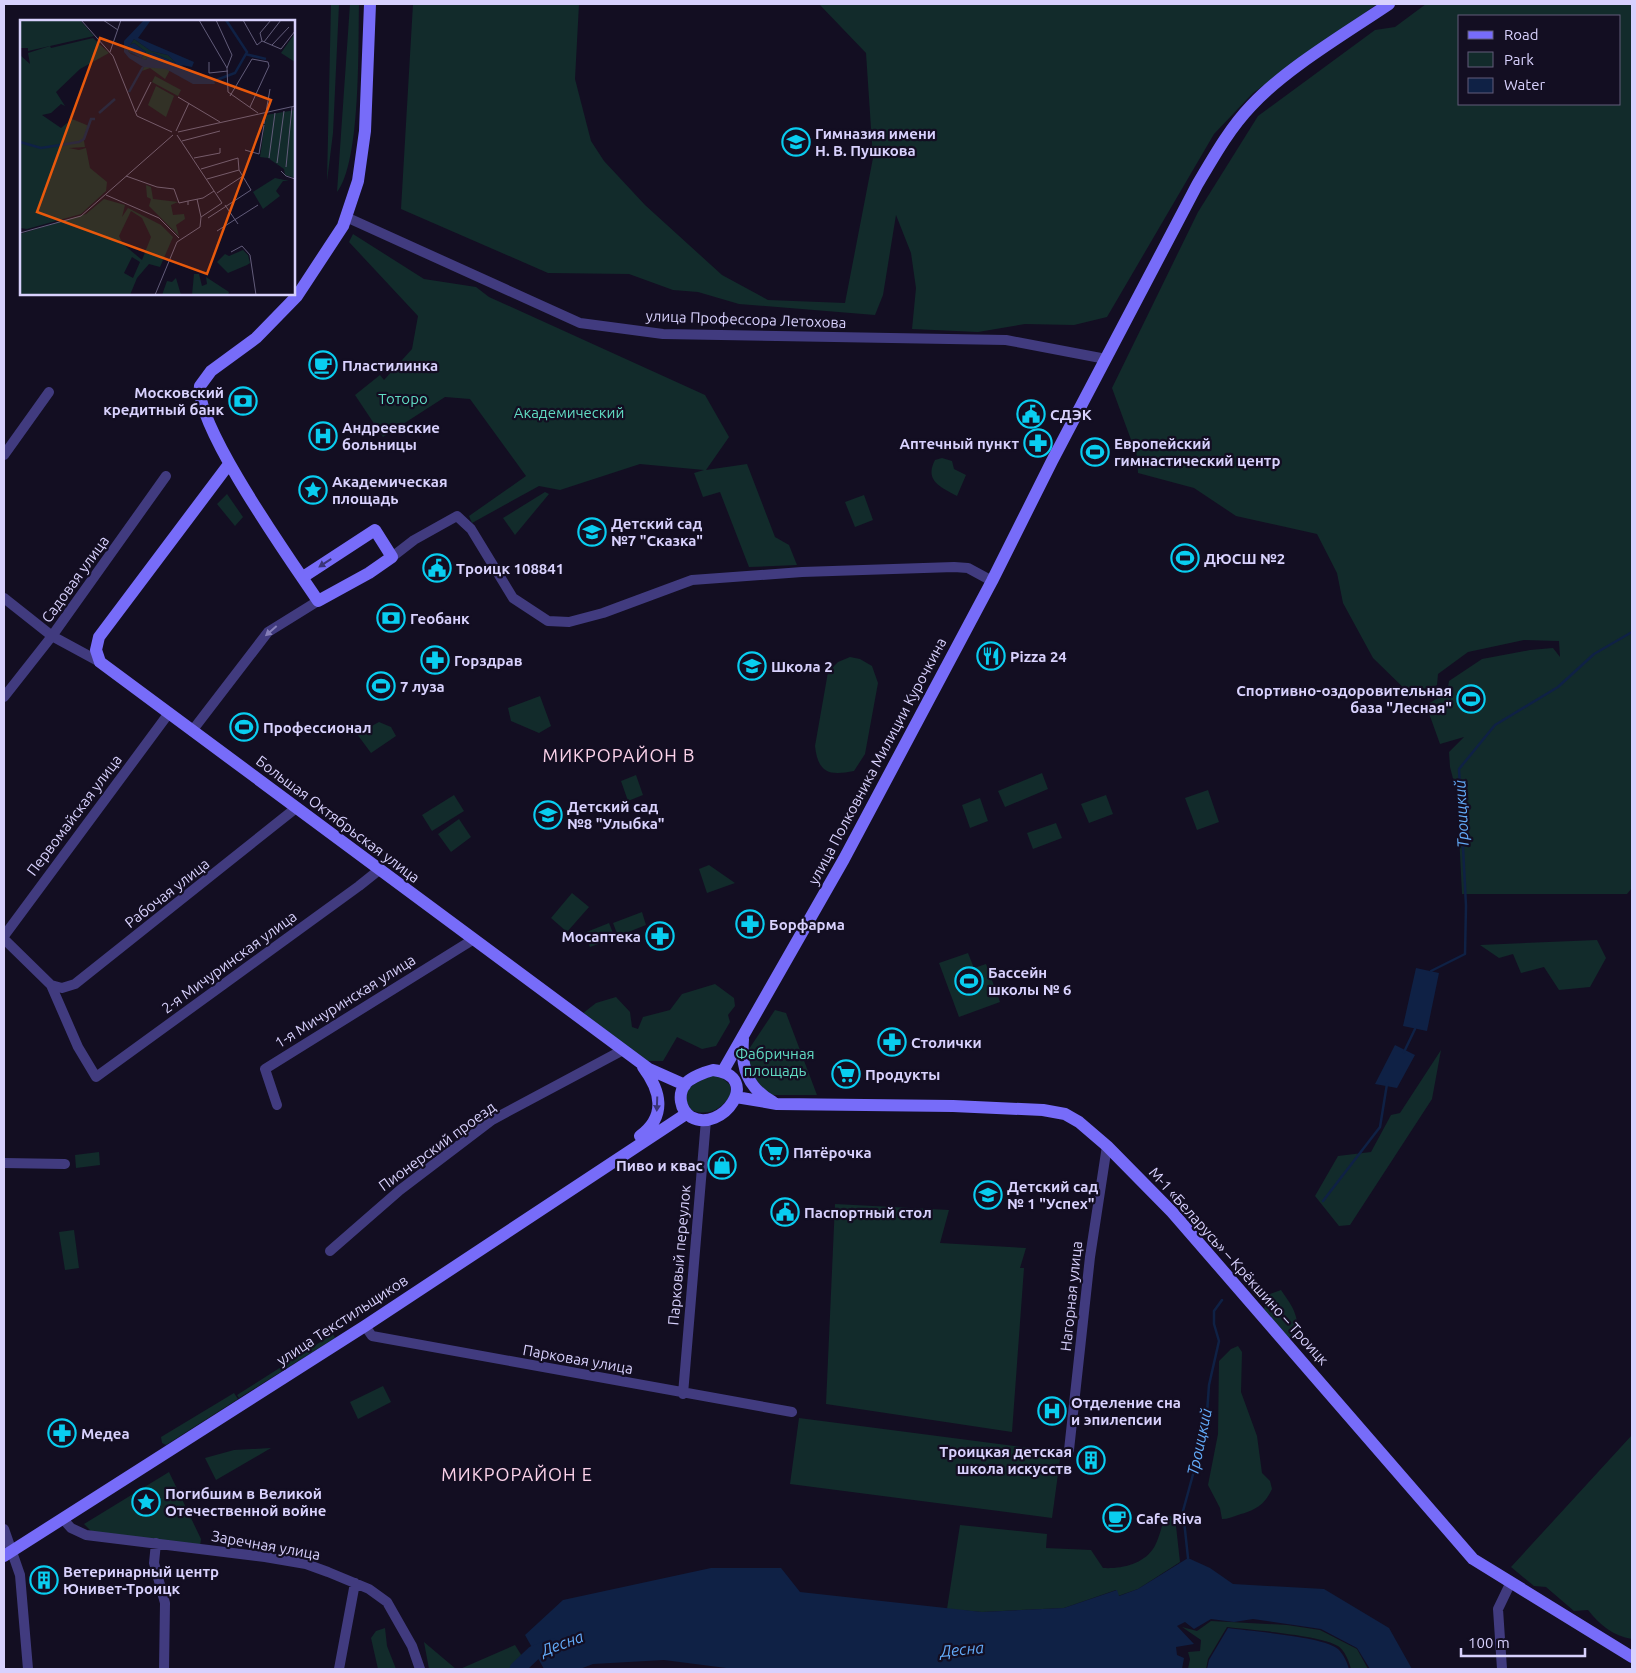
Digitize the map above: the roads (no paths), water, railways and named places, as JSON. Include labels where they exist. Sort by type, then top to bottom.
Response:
[{"type":"main road","points":[[303,577],[375,530],[392,557],[369,573],[318,601],[229,464],[201,405],[200,386],[211,372],[263,332],[297,296],[327,253],[346,217],[358,181],[365,131],[370,4]]},
{"type":"main road","name":"улица Полковника Милиции Курочкина","points":[[723,1071],[743,1039],[844,859],[992,581],[1052,461],[1197,185],[1224,141],[1250,106],[1280,79],[1389,4]]},
{"type":"main road","points":[[100,662],[96,650],[99,637],[229,464]]},
{"type":"main road","name":"Большая Октябрьская улица","points":[[100,662],[649,1069],[684,1085]]},
{"type":"main road","points":[[743,1039],[744,1067],[748,1079],[761,1095],[777,1104]]},
{"type":"main road","points":[[618,1158],[623,1149],[649,1130],[658,1110],[657,1088],[639,1061]]},
{"type":"main road","points":[[709,1071],[723,1071],[733,1078],[737,1088],[736,1096],[729,1109],[706,1120],[696,1119],[686,1114],[680,1099],[684,1085],[709,1071]]},
{"type":"main road","name":"М-1 «Беларусь» – Крёкшино – Троицк","points":[[736,1096],[777,1104],[953,1106],[1053,1111],[1065,1114],[1079,1122],[1107,1146],[1172,1212],[1473,1559],[1632,1657]]},
{"type":"main road","name":"улица Текстильщиков","points":[[8,1553],[365,1326],[686,1114]]},
{"type":"street","name":"улица Профессора Летохова","points":[[346,217],[580,323],[663,334],[1006,340],[1106,359]]},
{"type":"street","points":[[4,455],[49,392]]},
{"type":"street","name":"Садовая улица","points":[[4,697],[52,636],[166,476]]},
{"type":"street","points":[[392,557],[414,540],[457,516],[471,529],[513,598],[548,622],[569,622],[603,613],[692,580],[802,572],[954,567],[968,568],[992,581]]},
{"type":"street","points":[[4,598],[52,636],[100,662]]},
{"type":"street","points":[[192,730],[268,632],[318,601]]},
{"type":"street","name":"Первомайская улица","points":[[4,938],[169,713]]},
{"type":"street","name":"Рабочая улица","points":[[51,985],[62,988],[75,984],[296,808]]},
{"type":"street","name":"2-я Мичуринская улица","points":[[51,985],[78,1047],[96,1077],[379,870]]},
{"type":"street","points":[[4,938],[51,985]]},
{"type":"street","name":"1-я Мичуринская улица","points":[[277,1105],[265,1069],[474,938]]},
{"type":"street","name":"Пионерский проезд","points":[[330,1251],[400,1190],[492,1120],[623,1050]]},
{"type":"street","name":"Парковый переулок","points":[[683,1394],[706,1120]]},
{"type":"street","name":"Нагорная улица","points":[[1069,1450],[1090,1256],[1107,1146]]},
{"type":"street","points":[[4,1163],[65,1164]]},
{"type":"street","name":"Парковая улица","points":[[365,1326],[372,1336],[683,1394],[792,1412]]},
{"type":"street","name":"Заречная улица","points":[[64,1519],[71,1528],[86,1535],[306,1564],[355,1583],[369,1589],[388,1602],[412,1646],[420,1669]]},
{"type":"street","points":[[4,1529],[8,1553],[20,1574],[28,1669]]},
{"type":"street","points":[[156,1543],[154,1563],[165,1603],[164,1669]]},
{"type":"street","points":[[1502,1669],[1498,1609],[1510,1582]]},
{"type":"street","points":[[338,1669],[355,1583]]},
{"type":"water","points":[[1416,968],[1439,973],[1427,1031],[1403,1026]]},
{"type":"water","points":[[1395,1045],[1415,1055],[1397,1088],[1375,1084]]},
{"type":"water","points":[[1188,1558],[1210,1568],[1233,1584],[1324,1589],[1389,1628],[1412,1669],[1370,1669],[1357,1648],[1321,1629],[1253,1619],[1234,1622],[1211,1619],[1194,1629],[1185,1622],[1177,1626],[1194,1644],[1176,1647],[1177,1655],[1184,1658],[1182,1669],[734,1669],[664,1660],[593,1664],[580,1669],[544,1669],[525,1635],[563,1600],[711,1568],[781,1568],[800,1592],[982,1612],[1064,1608],[1117,1590],[1119,1596],[1138,1589]]},
{"type":"water","points":[[1228,1628],[1303,1638],[1331,1645],[1342,1654],[1349,1669],[1207,1669],[1209,1660]]},
{"type":"waterway","name":"Троицкий","points":[[1431,971],[1465,954],[1466,906],[1459,769],[1495,725],[1558,687],[1594,654],[1632,632]]},
{"type":"waterway","name":"Троицкий","points":[[1404,1052],[1415,1029]]},
{"type":"waterway","name":"Троицкий","points":[[1323,1201],[1380,1127],[1387,1084]]},
{"type":"waterway","name":"Троицкий","points":[[1188,1558],[1183,1511],[1206,1427],[1209,1385],[1219,1341],[1214,1324],[1214,1311],[1222,1300]]},
{"type":"waterway","name":"Десна","points":[[517,1669],[534,1653],[553,1646]]},
{"type":"place","name":"Гимназия имени Н. В. Пушкова","points":[[796,142]]},
{"type":"place","name":"Пластилинка","points":[[323,365]]},
{"type":"place","name":"Московский кредитный банк","points":[[243,401]]},
{"type":"place","name":"СДЭК","points":[[1031,414]]},
{"type":"place","name":"Андреевские больницы","points":[[323,436]]},
{"type":"place","name":"Аптечный пункт","points":[[1038,443]]},
{"type":"place","name":"Европейский гимнастический центр","points":[[1095,452]]},
{"type":"place","name":"Академическая площадь","points":[[313,490]]},
{"type":"place","name":"Детский сад №7 \"Сказка\"","points":[[592,532]]},
{"type":"place","name":"ДЮСШ №2","points":[[1185,558]]},
{"type":"place","name":"Троицк 108841","points":[[437,568]]},
{"type":"place","name":"Геобанк","points":[[391,618]]},
{"type":"place","name":"Pizza 24","points":[[991,656]]},
{"type":"place","name":"Горздрав","points":[[435,660]]},
{"type":"place","name":"Школа 2","points":[[752,666]]},
{"type":"place","name":"7 луза","points":[[381,686]]},
{"type":"place","name":"Спортивно-оздоровительная база \"Лесная\"","points":[[1471,699]]},
{"type":"place","name":"Профессионал","points":[[244,727]]},
{"type":"place","name":"Детский сад №8 \"Улыбка\"","points":[[548,815]]},
{"type":"place","name":"Борфарма","points":[[750,924]]},
{"type":"place","name":"Мосаптека","points":[[660,936]]},
{"type":"place","name":"Бассейн школы № 6","points":[[969,981]]},
{"type":"place","name":"Столички","points":[[892,1042]]},
{"type":"place","name":"Продукты","points":[[846,1074]]},
{"type":"place","name":"Пятёрочка","points":[[774,1152]]},
{"type":"place","name":"Пиво и квас","points":[[722,1165]]},
{"type":"place","name":"Детский сад № 1 \"Успех\"","points":[[988,1195]]},
{"type":"place","name":"Паспортный стол","points":[[785,1212]]},
{"type":"place","name":"Отделение сна и эпилепсии","points":[[1052,1411]]},
{"type":"place","name":"Медеа","points":[[62,1433]]},
{"type":"place","name":"Троицкая детская школа искусств","points":[[1091,1460]]},
{"type":"place","name":"Погибшим в Великой Отечественной войне","points":[[146,1502]]},
{"type":"place","name":"Cafe Riva","points":[[1117,1518]]},
{"type":"place","name":"Ветеринарный центр Юнивет-Троицк","points":[[44,1580]]},
{"type":"district","name":"МИКРОРАЙОН В","points":[[619,755]]},
{"type":"district","name":"МИКРОРАЙОН Е","points":[[517,1474]]},
{"type":"park label","name":"Тоторо","points":[[403,398]]},
{"type":"park label","name":"Академический","points":[[569,412]]},
{"type":"park label","name":"Фабричная площадь","points":[[775,1062]]}]
